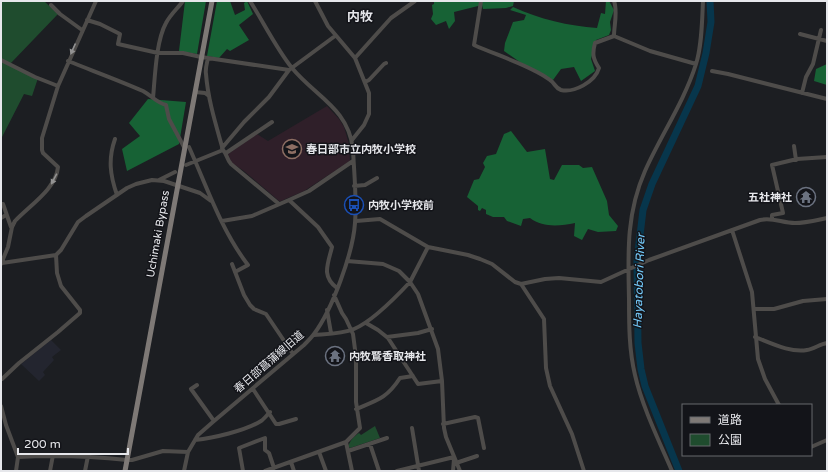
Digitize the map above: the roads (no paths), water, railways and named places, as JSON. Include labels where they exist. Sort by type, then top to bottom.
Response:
[{"type":"main road","name":"Uchimaki Bypass","points":[[125,471],[212,1]]},
{"type":"street","points":[[1,264],[8,247],[12,227],[15,221],[54,183],[58,174],[58,167],[43,153],[41,146],[42,138],[58,86],[96,1]]},
{"type":"street","points":[[152,98],[158,53],[165,25],[183,1]]},
{"type":"street","name":"春日部菖蒲線旧道","points":[[184,471],[188,452],[195,440],[214,421],[294,354],[314,334],[337,288],[354,236],[356,221],[352,140],[348,129],[341,117],[291,69],[250,1]]},
{"type":"street","points":[[315,1],[335,36],[355,58],[369,93],[369,114],[364,125],[352,140]]},
{"type":"street","points":[[355,58],[391,18],[415,1]]},
{"type":"street","points":[[481,1],[474,45],[536,72],[550,80],[557,88],[563,90],[580,87],[592,79],[599,68],[594,62],[592,54],[595,43],[614,36],[650,51],[696,64]]},
{"type":"street","points":[[614,1],[614,36]]},
{"type":"street","points":[[672,471],[634,374],[629,336],[629,228],[633,207],[645,171],[685,91],[696,64],[701,34],[703,1]]},
{"type":"street","points":[[51,5],[60,14],[82,30]]},
{"type":"street","points":[[87,20],[100,24],[120,34],[118,44],[158,53],[183,53],[201,57],[291,69]]},
{"type":"street","points":[[802,93],[806,77],[812,64],[821,30]]},
{"type":"street","points":[[800,34],[827,41]]},
{"type":"street","points":[[224,150],[244,122],[269,97],[291,69],[335,36]]},
{"type":"street","points":[[208,58],[205,72],[216,129],[227,159],[279,204]]},
{"type":"street","points":[[1,60],[35,77],[58,86]]},
{"type":"street","points":[[68,61],[141,91],[159,104],[166,105],[169,119],[195,161],[211,201],[236,247],[248,265],[235,272]]},
{"type":"street","points":[[365,82],[369,80],[386,63]]},
{"type":"street","points":[[712,71],[827,99]]},
{"type":"street","points":[[195,92],[205,93],[210,97]]},
{"type":"street","points":[[186,165],[224,150],[272,122]]},
{"type":"street","points":[[115,140],[110,156],[110,174],[116,195]]},
{"type":"street","points":[[794,146],[796,160]]},
{"type":"street","points":[[772,218],[772,215],[783,213],[772,165],[796,160],[827,157]]},
{"type":"street","points":[[222,221],[252,216],[289,200],[313,188],[353,161]]},
{"type":"street","points":[[159,180],[175,172]]},
{"type":"street","points":[[354,186],[365,185],[377,178]]},
{"type":"street","points":[[1,264],[56,255],[61,250],[78,222],[116,195],[136,184],[159,180],[200,193],[211,201]]},
{"type":"street","points":[[289,200],[318,227],[332,247],[326,273],[330,283],[337,288]]},
{"type":"street","points":[[3,204],[6,215],[12,227]]},
{"type":"street","points":[[1,218],[6,215]]},
{"type":"street","points":[[356,221],[380,219],[428,247],[468,255],[492,264],[515,282],[521,284],[544,279],[559,278],[601,282],[649,260],[760,220],[772,218],[784,222],[796,223],[827,218]]},
{"type":"street","points":[[732,230],[750,282],[758,359],[762,373],[778,404]]},
{"type":"street","points":[[314,334],[352,330],[366,323],[410,282],[428,247]]},
{"type":"street","points":[[1,384],[1,378],[3,379],[19,363],[80,313],[80,310],[62,286],[58,273],[56,255]]},
{"type":"street","points":[[347,261],[383,264],[399,271],[410,282],[418,294],[438,349],[442,382],[443,424],[446,438],[460,471]]},
{"type":"street","points":[[232,264],[244,295],[250,305],[254,309],[266,314],[294,354]]},
{"type":"street","points":[[521,284],[544,319],[546,368],[550,386],[572,434],[584,471]]},
{"type":"street","points":[[265,471],[346,442],[360,428],[356,409],[356,356],[352,330],[334,295]]},
{"type":"street","points":[[754,309],[774,309],[803,302],[827,299]]},
{"type":"street","points":[[327,310],[332,333]]},
{"type":"street","points":[[366,323],[387,337],[418,384],[442,382]]},
{"type":"street","points":[[387,337],[432,329]]},
{"type":"street","points":[[755,338],[795,350],[810,350],[820,344],[827,343]]},
{"type":"street","points":[[356,409],[382,398],[392,390],[400,378],[413,376]]},
{"type":"street","points":[[197,385],[191,389],[214,421]]},
{"type":"street","points":[[253,389],[270,412],[276,424],[296,419]]},
{"type":"street","points":[[1,406],[6,425],[18,457],[16,471]]},
{"type":"street","points":[[195,440],[221,436],[237,431],[261,421],[270,412]]},
{"type":"street","points":[[443,424],[475,417],[478,418],[484,448]]},
{"type":"street","points":[[1,426],[6,425]]},
{"type":"street","points":[[412,428],[418,469]]},
{"type":"street","points":[[243,471],[239,448],[265,438],[265,450],[269,454],[274,468]]},
{"type":"street","points":[[348,451],[387,438]]},
{"type":"street","points":[[812,447],[827,440]]},
{"type":"street","points":[[346,442],[352,471]]},
{"type":"street","points":[[370,444],[379,471]]},
{"type":"street","points":[[18,457],[53,455],[88,456],[132,460],[163,451],[188,452]]},
{"type":"street","points":[[319,452],[326,471]]},
{"type":"street","points":[[50,471],[53,455]]},
{"type":"street","points":[[86,471],[88,456]]},
{"type":"street","points":[[456,463],[477,456]]},
{"type":"street","points":[[397,471],[418,469],[454,457]]},
{"type":"street","points":[[453,471],[454,457]]},
{"type":"street","points":[[290,462],[294,471]]},
{"type":"waterway","name":"Hayatobori River","points":[[679,471],[645,386],[641,369],[638,343],[637,261],[643,210],[652,184],[698,86],[706,53],[711,22],[710,1]]},
{"type":"place","name":"春日部市立内牧小学校","points":[[292,149]]},
{"type":"place","name":"五社神社","points":[[806,197]]},
{"type":"place","name":"内牧小学校前","points":[[354,205]]},
{"type":"place","name":"内牧鷲香取神社","points":[[335,356]]},
{"type":"district","name":"内牧","points":[[360,17]]}]
